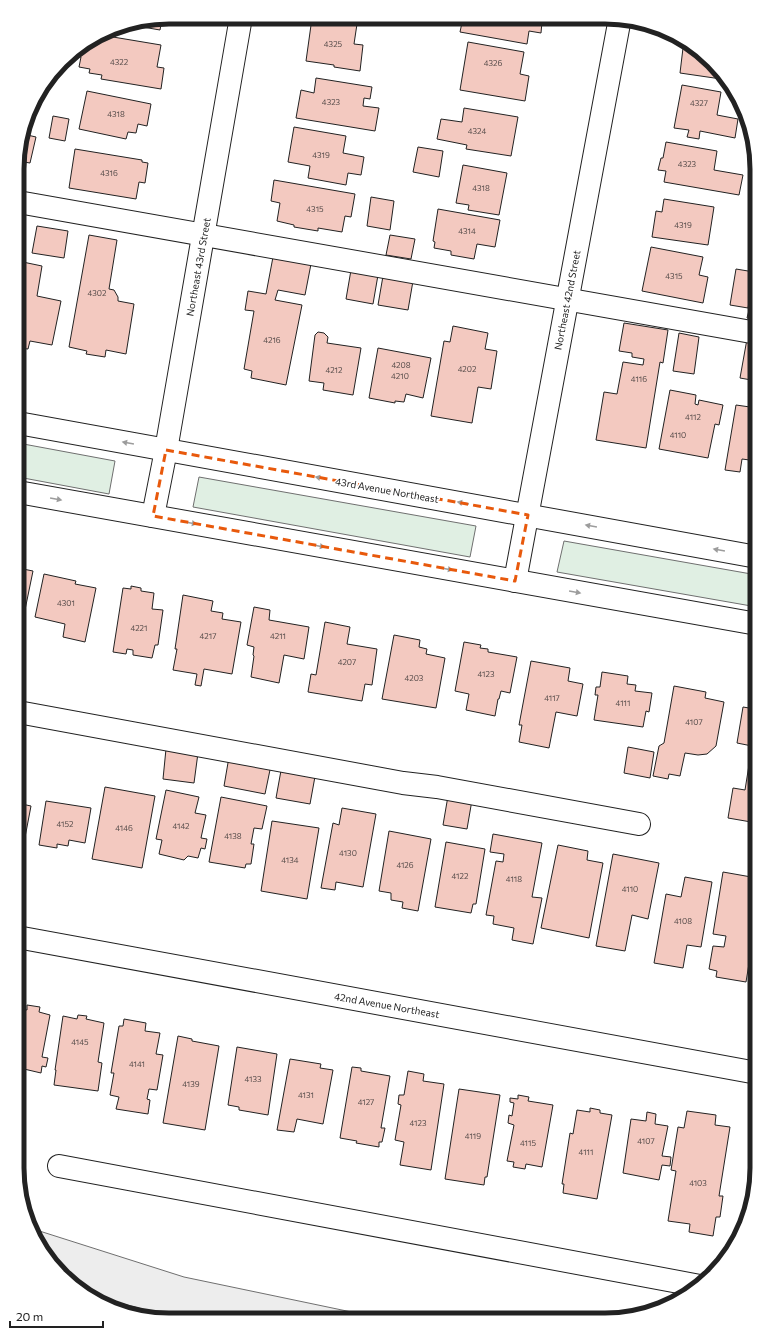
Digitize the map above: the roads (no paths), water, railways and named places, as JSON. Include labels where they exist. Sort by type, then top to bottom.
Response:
[{"type":"street","name":"Northeast 43rd Street","points":[[153,516],[204,235],[240,24]]},
{"type":"street","name":"Northeast 42nd Street","points":[[515,581],[619,24]]},
{"type":"street","points":[[24,203],[750,333]]},
{"type":"street","name":"43rd Avenue Northeast","points":[[24,424],[750,556]]},
{"type":"street","points":[[24,493],[750,623]]},
{"type":"street","points":[[24,713],[403,783],[437,787],[639,824]]},
{"type":"street","name":"42nd Avenue Northeast","points":[[24,938],[750,1072]]},
{"type":"street","points":[[59,1166],[691,1284]]}]
